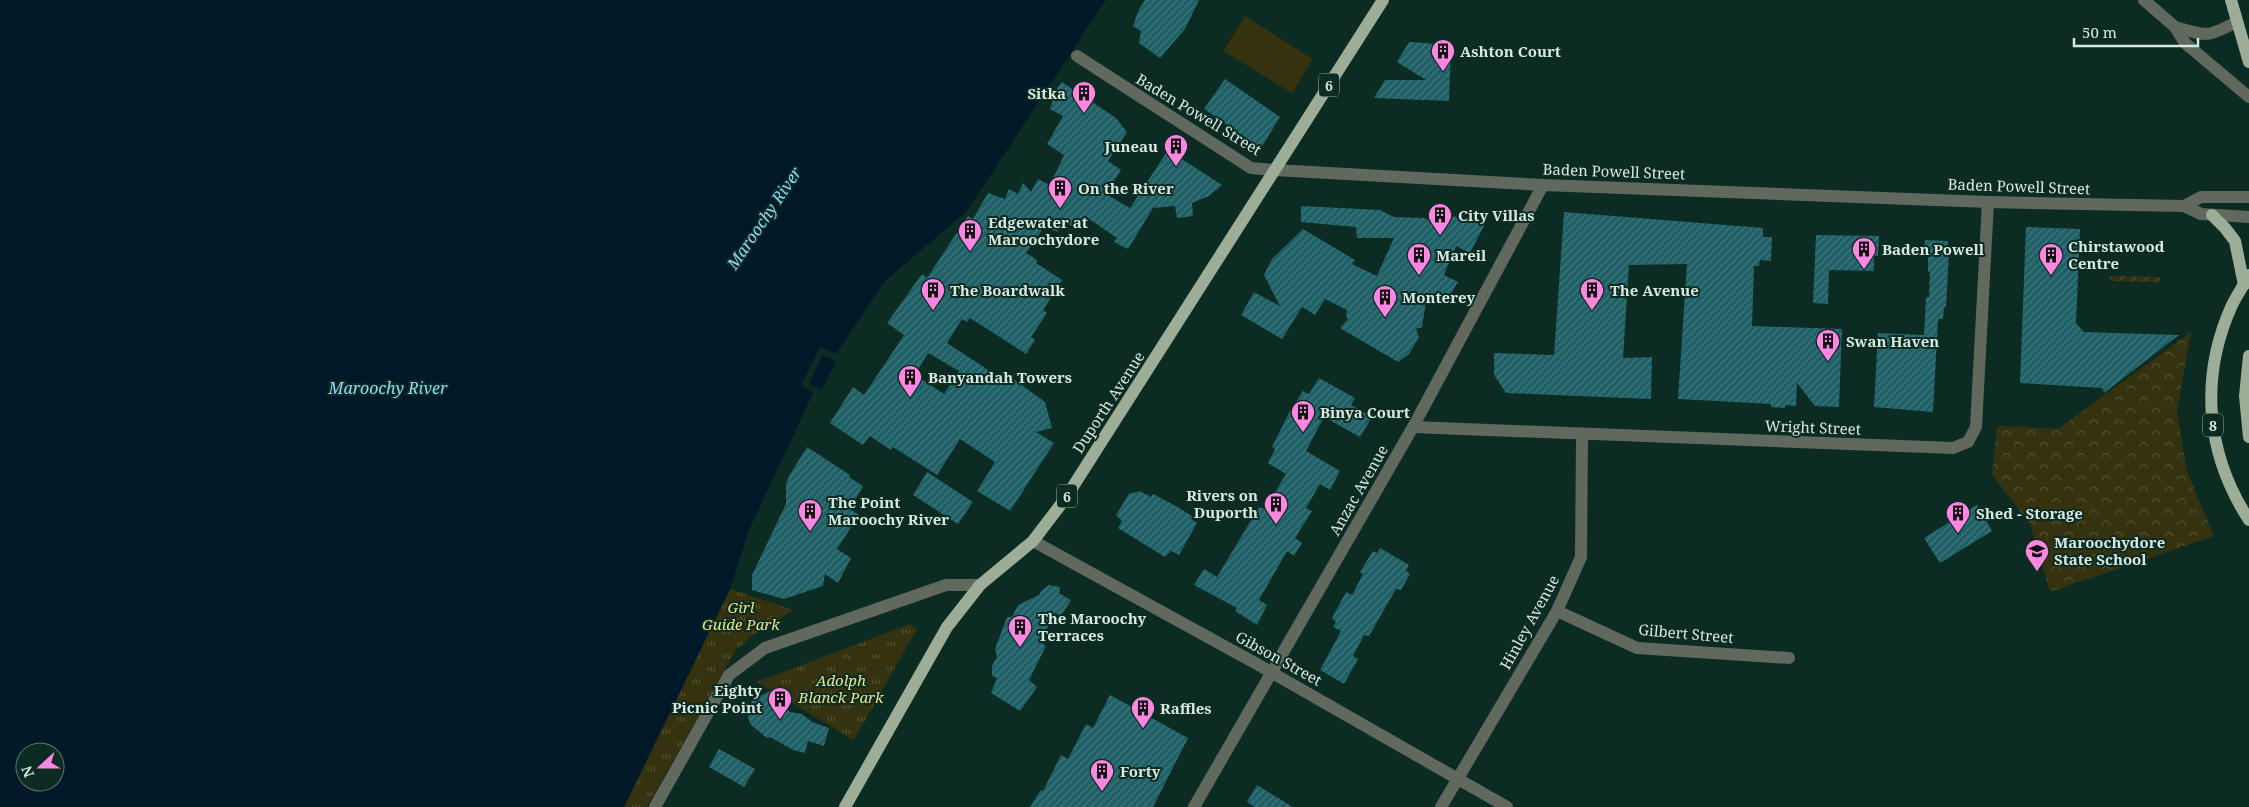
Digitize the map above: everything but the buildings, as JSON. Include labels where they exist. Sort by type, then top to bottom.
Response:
[{"type":"main road","name":"Duporth Avenue","points":[[845,807],[947,627],[980,585],[1033,541],[1065,499],[1384,0]]},
{"type":"main road","points":[[2231,0],[2249,62]]},
{"type":"main road","points":[[2212,215],[2225,228],[2234,242],[2246,280]]},
{"type":"main road","name":"8","points":[[2246,280],[2225,323],[2214,365],[2212,420],[2215,445],[2222,466],[2233,492],[2249,520]]},
{"type":"main road","points":[[2249,356],[2245,396],[2249,436]]},
{"type":"street","points":[[2144,0],[2175,27],[2184,43],[2249,97]]},
{"type":"street","points":[[2175,27],[2200,35],[2207,35],[2237,22]]},
{"type":"street","name":"Baden Powell Street","points":[[1076,56],[1251,168],[1543,185],[1988,202],[2184,206],[2201,214],[2249,217]]},
{"type":"street","name":"Anzac Avenue","points":[[1194,807],[1413,427],[1543,185]]},
{"type":"street","name":"Baden Powell Street","points":[[2184,206],[2201,197],[2249,198]]},
{"type":"street","name":"Wright Street","points":[[1413,427],[1953,448],[1968,442],[1976,427],[1988,202]]},
{"type":"street","name":"Hinley Avenue","points":[[1442,807],[1557,611],[1581,557],[1582,435]]},
{"type":"street","name":"Gibson Street","points":[[1033,541],[1272,672],[1507,807]]},
{"type":"street","points":[[655,807],[729,675],[766,648],[946,585],[980,585]]},
{"type":"street","name":"Gilbert Street","points":[[1557,611],[1636,648],[1789,658]]},
{"type":"green space","points":[[1245,16],[1313,59],[1292,93],[1223,51]]},
{"type":"green space","points":[[2112,276],[2159,277],[2162,280],[2159,282],[2112,281],[2109,278]]},
{"type":"green space","points":[[2191,332],[2177,411],[2187,472],[2214,536],[2050,592],[2030,524],[1992,475],[1997,426],[2058,429]]},
{"type":"green space","name":"Girl Guide Park","points":[[730,589],[793,610],[753,635],[736,650],[647,807],[624,807]]},
{"type":"green space","name":"Adolph Blanck Park","points":[[910,624],[917,629],[854,740],[757,682]]},
{"type":"water","name":"Maroochy River","points":[[0,0],[1106,0],[966,212],[884,282],[836,354],[820,347],[801,385],[813,393],[749,530],[730,589],[624,807],[0,807]]},
{"type":"water","points":[[823,355],[836,362],[822,390],[809,384]]},
{"type":"place","name":"Ashton Court","points":[[1443,72]]},
{"type":"place","name":"Sitka","points":[[1084,114]]},
{"type":"place","name":"Juneau","points":[[1176,167]]},
{"type":"place","name":"On the River","points":[[1060,209]]},
{"type":"place","name":"City Villas","points":[[1440,236]]},
{"type":"place","name":"Edgewater at Maroochydore","points":[[970,252]]},
{"type":"place","name":"Baden Powell","points":[[1864,270]]},
{"type":"place","name":"Mareil","points":[[1419,276]]},
{"type":"place","name":"Chirstawood Centre","points":[[2051,276]]},
{"type":"place","name":"The Boardwalk","points":[[933,311]]},
{"type":"place","name":"The Avenue","points":[[1592,311]]},
{"type":"place","name":"Monterey","points":[[1385,318]]},
{"type":"place","name":"Swan Haven","points":[[1828,362]]},
{"type":"place","name":"Banyandah Towers","points":[[910,398]]},
{"type":"place","name":"Binya Court","points":[[1303,433]]},
{"type":"place","name":"Rivers on Duporth","points":[[1276,525]]},
{"type":"place","name":"The Point Maroochy River","points":[[810,532]]},
{"type":"place","name":"Shed - Storage","points":[[1958,534]]},
{"type":"place","name":"Maroochydore State School","points":[[2037,572]]},
{"type":"place","name":"The Maroochy Terraces","points":[[1020,648]]},
{"type":"place","name":"Eighty Picnic Point","points":[[780,720]]},
{"type":"place","name":"Raffles","points":[[1143,729]]},
{"type":"place","name":"Forty","points":[[1102,792]]}]
